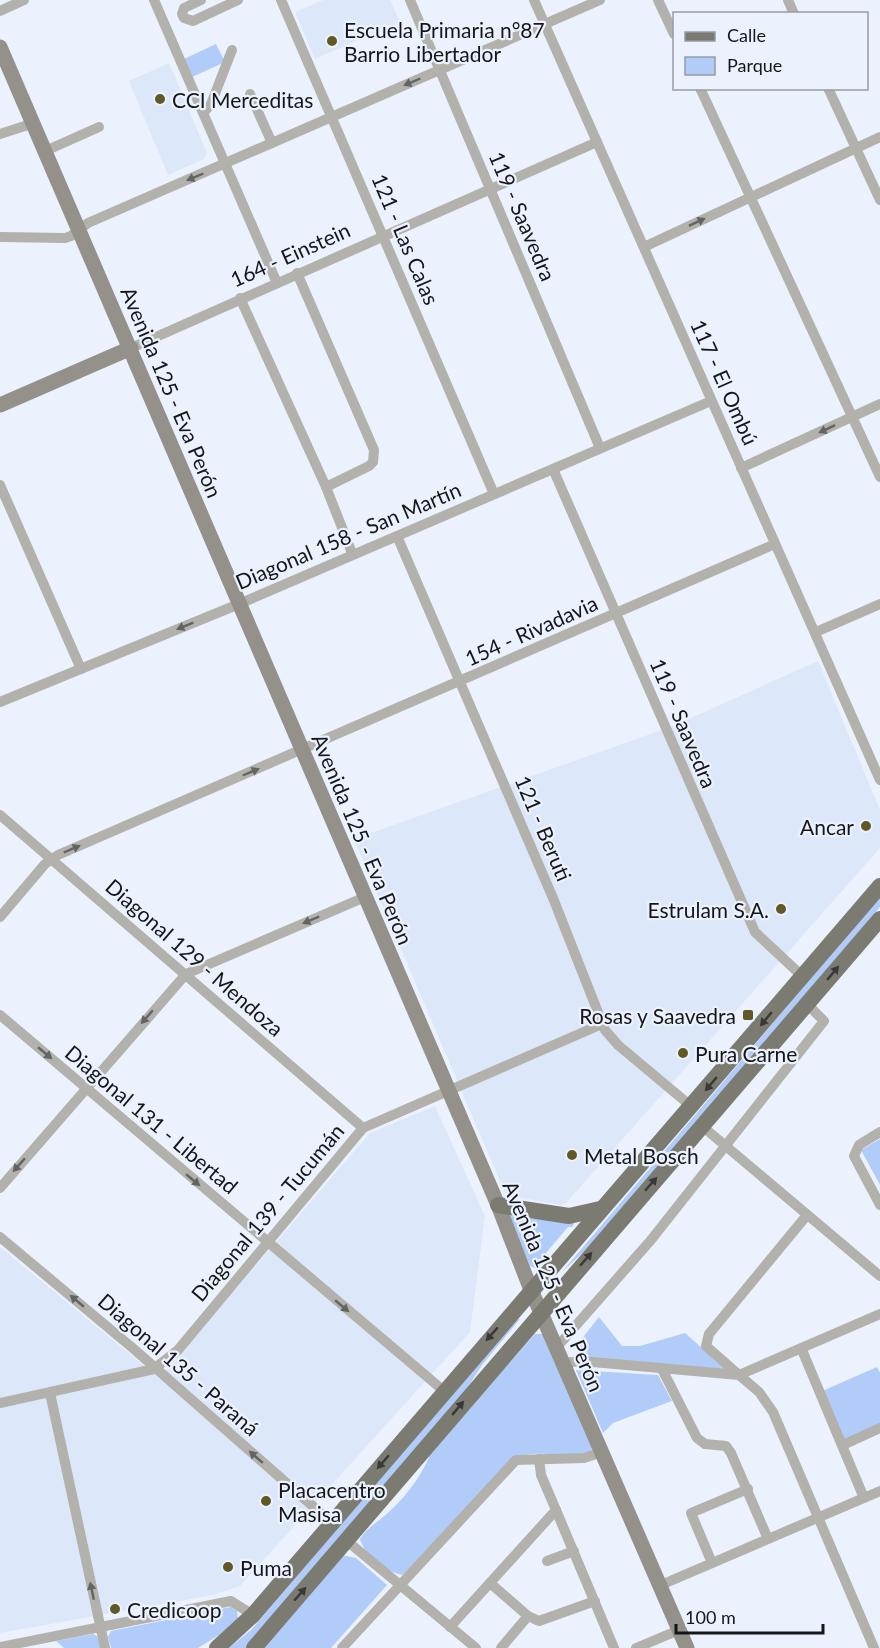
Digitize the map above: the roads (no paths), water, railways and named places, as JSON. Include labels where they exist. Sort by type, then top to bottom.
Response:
[{"type":"main road","points":[[217,1648],[253,1615],[880,886]]},
{"type":"main road","points":[[254,1648],[540,1312],[880,919]]},
{"type":"main road","points":[[498,1205],[569,1216],[601,1209]]},
{"type":"street","points":[[0,11],[24,0]]},
{"type":"street","points":[[154,0],[277,283]]},
{"type":"street","points":[[201,0],[184,8],[182,14],[184,18],[193,21],[238,0]]},
{"type":"street","name":"121 - Las Calas","points":[[281,0],[494,494]]},
{"type":"street","name":"119 - Saavedra","points":[[410,0],[600,448]]},
{"type":"street","name":"117 - El Ombú","points":[[534,0],[880,780]]},
{"type":"street","points":[[0,237],[59,239],[71,236],[88,223],[600,0]]},
{"type":"street","points":[[658,0],[673,30]]},
{"type":"street","name":"Avenida 125 - Eva Perón","points":[[0,47],[43,152],[131,348],[301,750],[498,1205],[540,1312],[687,1648]]},
{"type":"street","points":[[204,112],[211,104],[232,50]]},
{"type":"street","points":[[701,90],[880,477]]},
{"type":"street","points":[[829,90],[880,200]]},
{"type":"street","points":[[250,94],[272,143]]},
{"type":"street","points":[[0,134],[31,124]]},
{"type":"street","points":[[43,152],[99,127]]},
{"type":"street","points":[[644,247],[880,137]]},
{"type":"street","name":"164 - Einstein","points":[[0,405],[597,142]]},
{"type":"street","points":[[297,273],[374,450],[373,462],[369,466],[326,487]]},
{"type":"street","points":[[240,298],[326,487],[352,553]]},
{"type":"street","name":"Diagonal 158 - San Martín","points":[[0,702],[239,604],[352,553],[397,536],[711,400]]},
{"type":"street","points":[[741,468],[880,404]]},
{"type":"street","name":"119 - Saavedra","points":[[552,469],[755,932],[802,976]]},
{"type":"street","points":[[0,485],[81,669]]},
{"type":"street","name":"121 - Beruti","points":[[397,536],[554,898],[602,1024],[618,1045],[692,1107]]},
{"type":"street","name":"154 - Rivadavia","points":[[51,859],[775,544]]},
{"type":"street","points":[[816,632],[880,604]]},
{"type":"street","name":"Diagonal 129 - Mendoza","points":[[0,815],[363,1128]]},
{"type":"street","points":[[0,917],[51,859]]},
{"type":"street","points":[[0,1188],[186,974],[365,897]]},
{"type":"street","points":[[556,1347],[651,1240],[824,1021],[807,1004]]},
{"type":"street","name":"Diagonal 131 - Libertad","points":[[0,1015],[444,1392]]},
{"type":"street","name":"Diagonal 139 - Tucumán","points":[[0,1402],[154,1369],[178,1350],[363,1128],[602,1024]]},
{"type":"street","points":[[702,1126],[880,1276]]},
{"type":"street","points":[[880,1132],[854,1150],[854,1156],[880,1205]]},
{"type":"street","points":[[807,1215],[706,1340],[710,1351],[759,1392],[773,1412],[874,1648]]},
{"type":"street","name":"Diagonal 135 - Paraná","points":[[0,1237],[332,1523]]},
{"type":"street","points":[[563,1363],[581,1361],[739,1375],[802,1350],[880,1314]]},
{"type":"street","points":[[802,1350],[864,1498]]},
{"type":"street","points":[[662,1369],[697,1438],[705,1443],[726,1446],[748,1490],[768,1539]]},
{"type":"street","points":[[50,1393],[105,1648]]},
{"type":"street","points":[[843,1445],[880,1428]]},
{"type":"street","points":[[342,1648],[516,1460],[584,1458],[602,1452]]},
{"type":"street","points":[[539,1459],[541,1475],[614,1648]]},
{"type":"street","points":[[712,1563],[691,1513],[748,1490]]},
{"type":"street","points":[[661,1585],[880,1491]]},
{"type":"street","points":[[450,1627],[556,1510]]},
{"type":"street","points":[[346,1541],[400,1583],[476,1648]]},
{"type":"street","points":[[547,1561],[574,1551]]},
{"type":"street","points":[[490,1583],[528,1616],[539,1621],[545,1621],[595,1601]]},
{"type":"street","points":[[0,1647],[231,1601],[253,1615]]},
{"type":"street","points":[[501,1648],[528,1616]]},
{"type":"street","points":[[636,1648],[679,1630]]},
{"type":"place","name":"Escuela Primaria n°87 Barrio Libertador","points":[[332,41]]},
{"type":"place","name":"CCI Merceditas","points":[[160,99]]},
{"type":"place","name":"Ancar","points":[[866,826]]},
{"type":"place","name":"Estrulam S.A.","points":[[781,909]]},
{"type":"place","name":"Rosas y Saavedra","points":[[748,1015]]},
{"type":"place","name":"Pura Carne","points":[[683,1053]]},
{"type":"place","name":"Metal Bosch","points":[[572,1155]]},
{"type":"place","name":"Placacentro Masisa","points":[[266,1501]]},
{"type":"place","name":"Puma","points":[[228,1567]]},
{"type":"place","name":"Credicoop","points":[[115,1609]]}]
